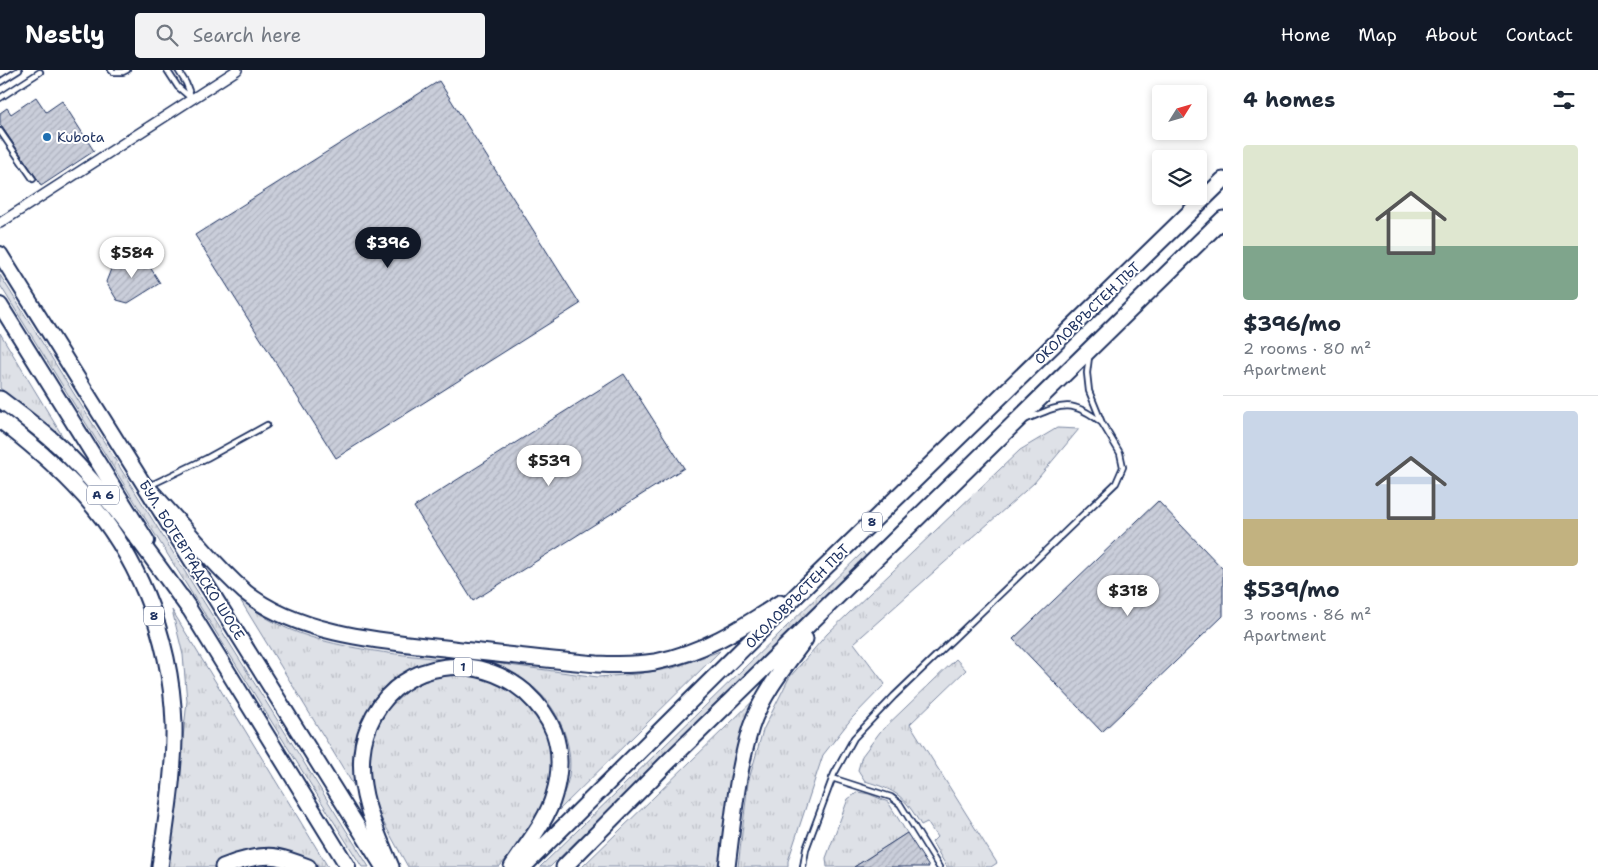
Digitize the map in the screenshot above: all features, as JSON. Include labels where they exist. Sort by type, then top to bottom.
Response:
[{"type":"highway","name":"ОКОЛОВРЪСТЕН ПЪТ","points":[[523,867],[808,584],[1223,180]]},
{"type":"highway","name":"ОКОЛОВРЪСТЕН ПЪТ","points":[[564,867],[668,762],[1223,219]]},
{"type":"highway","name":"A 6","points":[[0,399],[52,440],[82,469],[120,516],[188,607]]},
{"type":"highway","name":"8","points":[[0,420],[50,461],[76,486],[124,551],[138,574],[148,597],[164,647],[174,724],[171,780],[160,867]]},
{"type":"highway","points":[[147,487],[219,566],[246,592],[267,607],[314,627],[343,634],[414,645],[596,664],[625,665],[653,662],[679,656],[725,637],[808,584]]},
{"type":"highway","points":[[727,867],[737,789],[752,726],[775,680],[831,603]]},
{"type":"highway","name":"1","points":[[391,867],[364,791],[362,754],[366,735],[379,706],[389,694],[417,674],[450,666],[486,670],[503,677],[519,687],[534,700],[545,714],[553,731],[559,762],[554,796],[548,812],[512,867]]},
{"type":"highway","points":[[223,867],[234,862],[276,856],[308,867]]},
{"type":"main road","name":"БУЛ. БОТЕВГРАДСКО ШОСЕ","points":[[0,254],[147,487],[382,867]]},
{"type":"main road","name":"БУЛ. БОТЕВГРАДСКО ШОСЕ","points":[[0,305],[348,867]]},
{"type":"street","points":[[0,223],[237,70]]},
{"type":"lane","points":[[0,82],[19,70]]},
{"type":"lane","points":[[111,70],[113,72],[123,72],[127,70]]},
{"type":"lane","points":[[167,70],[178,88],[192,99]]},
{"type":"lane","points":[[178,70],[186,83],[192,99]]},
{"type":"lane","points":[[0,98],[40,72]]},
{"type":"lane","points":[[0,130],[33,179]]},
{"type":"lane","points":[[803,867],[806,849],[832,778],[846,750],[862,728],[1116,483],[1123,467],[1120,453],[1102,423],[1089,391],[1087,373],[1089,350]]},
{"type":"lane","points":[[1014,424],[1062,406],[1080,408],[1102,423]]},
{"type":"lane","points":[[147,487],[207,458],[267,424]]},
{"type":"lane","points":[[832,778],[891,797],[900,804],[939,867]]},
{"type":"green space","points":[[0,275],[369,867],[362,867],[0,285]]},
{"type":"green space","points":[[0,333],[66,442],[0,388]]},
{"type":"green space","points":[[1057,428],[1079,429],[1034,483],[854,643],[885,684],[852,718],[823,755],[788,861],[788,867],[738,867],[748,783],[763,730],[789,678],[827,634],[1020,450]]},
{"type":"green space","points":[[863,552],[867,558],[550,867],[540,867]]},
{"type":"green space","points":[[236,593],[259,613],[299,633],[371,651],[441,659],[418,667],[403,675],[392,683],[373,704],[355,741],[353,755],[354,786]]},
{"type":"green space","points":[[172,610],[328,867],[317,867],[301,857],[229,859],[215,867],[169,867],[187,701],[183,655]]},
{"type":"green space","points":[[720,651],[556,813],[568,781],[570,764],[569,751],[562,727],[557,716],[542,695],[524,680],[494,663],[598,677],[637,674],[673,668]]},
{"type":"green space","points":[[956,659],[966,670],[910,724],[997,863],[991,867],[947,867],[932,842],[937,837],[927,822],[921,825],[905,801],[885,788],[865,781],[858,770],[862,756],[880,732]]},
{"type":"green space","points":[[469,675],[510,689],[533,708],[541,720],[547,734],[552,765],[547,795],[533,825],[499,867],[408,867],[381,818],[370,791],[369,757],[374,733],[388,709],[411,687],[439,676]]},
{"type":"green space","points":[[763,691],[723,867],[582,867]]},
{"type":"green space","points":[[858,792],[869,794],[888,802],[907,833],[854,867],[827,867],[826,858],[848,799]]},
{"type":"building","points":[[439,81],[580,304],[336,458],[195,235]]},
{"type":"building","name":"Kubota","points":[[36,97],[46,112],[62,101],[94,151],[41,186],[0,124],[0,113],[7,108],[11,114]]},
{"type":"building","points":[[140,251],[160,283],[128,303],[117,300],[106,282],[111,269]]},
{"type":"building","points":[[624,374],[684,468],[473,601],[414,507]]},
{"type":"building","points":[[1158,501],[1223,569],[1223,616],[1102,732],[1013,639]]},
{"type":"building","points":[[907,833],[929,867],[854,867]]},
{"type":"place","name":"Kubota","points":[[47,137]]}]
